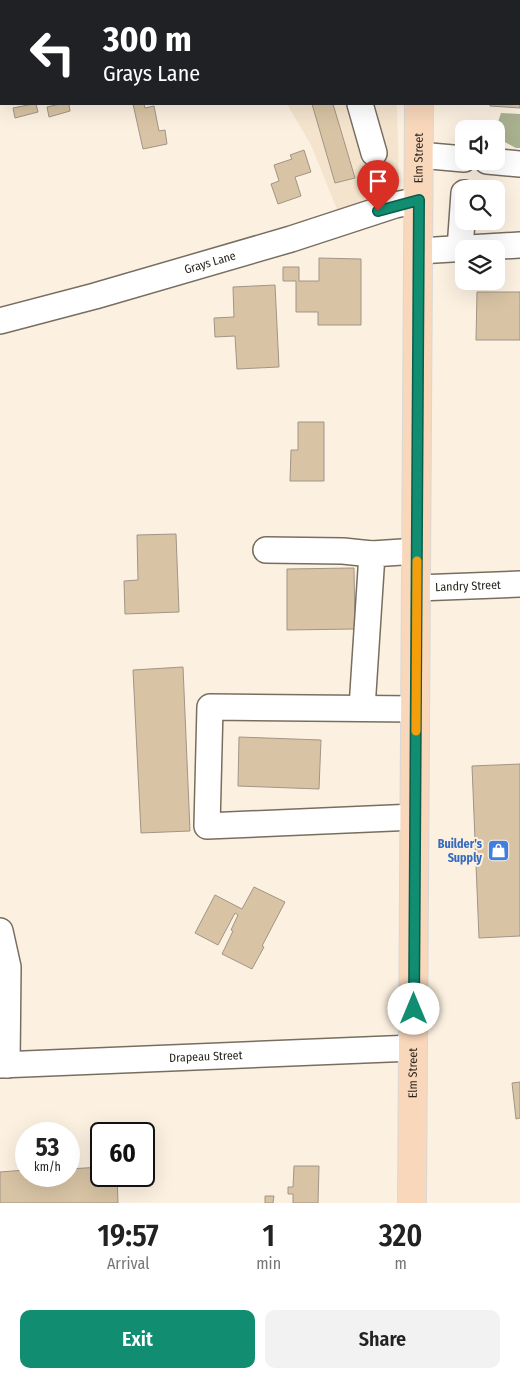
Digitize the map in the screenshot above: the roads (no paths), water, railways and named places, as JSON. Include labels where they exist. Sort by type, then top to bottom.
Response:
[{"type":"main road","name":"Elm Street","points":[[412,1203],[419,105]]},
{"type":"street","points":[[360,105],[374,152]]},
{"type":"street","points":[[419,155],[455,159]]},
{"type":"street","points":[[505,163],[520,164]]},
{"type":"street","name":"Grays Lane","points":[[0,321],[95,296],[292,239],[395,205],[419,200]]},
{"type":"street","points":[[505,246],[520,245]]},
{"type":"street","points":[[419,251],[455,248]]},
{"type":"street","points":[[266,550],[343,551],[372,554],[417,551]]},
{"type":"street","points":[[362,708],[372,554]]},
{"type":"street","name":"Landry Street","points":[[417,588],[520,584]]},
{"type":"street","points":[[415,817],[207,826],[210,707],[416,709]]},
{"type":"street","points":[[0,931],[8,967],[3,1065]]},
{"type":"street","name":"Drapeau Street","points":[[3,1065],[413,1048]]},
{"type":"place","name":"Builder's Supply","points":[[498,851]]}]
